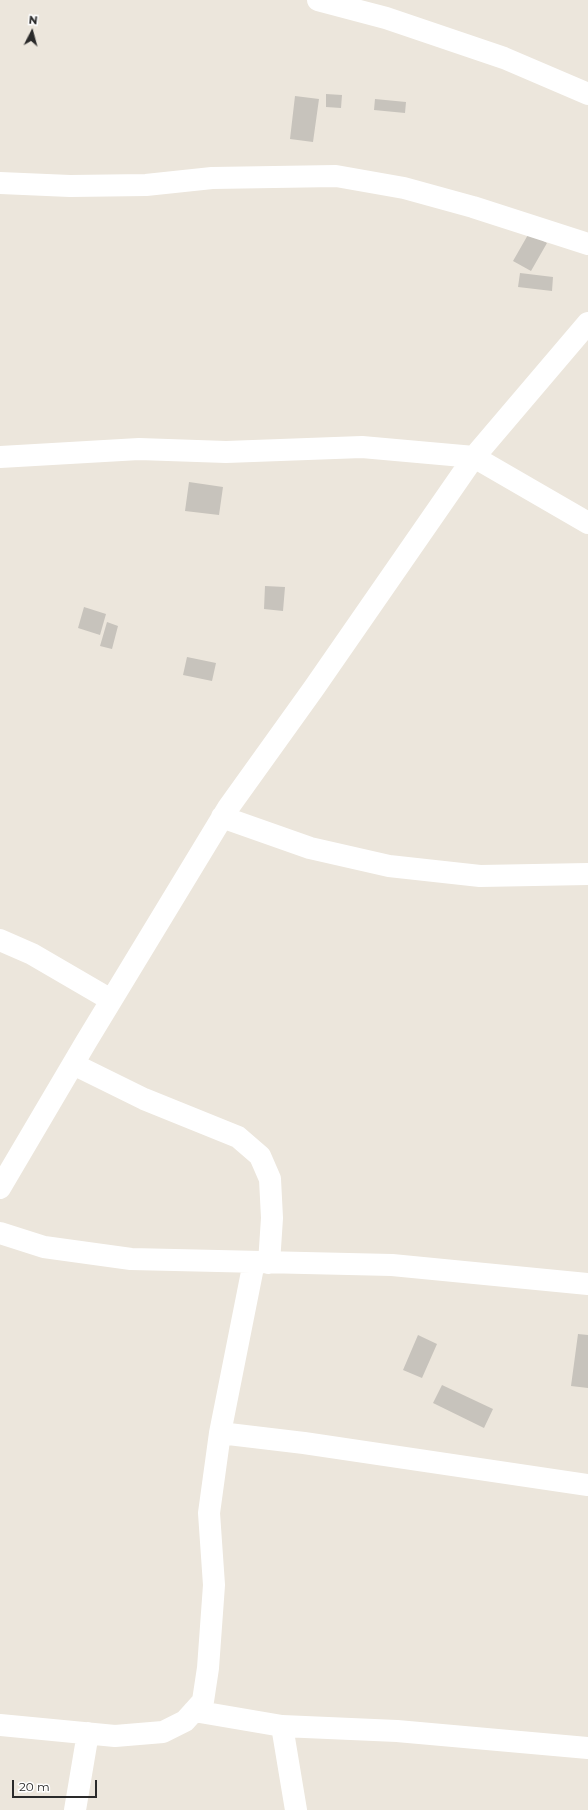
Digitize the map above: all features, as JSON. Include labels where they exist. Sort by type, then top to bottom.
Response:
[{"type":"street","points":[[318,0],[386,18],[504,58],[588,94]]},
{"type":"street","points":[[0,183],[70,186],[146,185],[212,178],[336,176],[404,188],[473,207],[588,244]]},
{"type":"street","points":[[0,1188],[72,1064],[222,817],[318,682],[474,457],[588,324]]},
{"type":"street","points":[[0,457],[139,449],[226,452],[362,447],[474,457],[588,522]]},
{"type":"street","points":[[222,817],[310,848],[389,866],[480,876],[588,874]]},
{"type":"street","points":[[0,940],[32,954],[111,1000]]},
{"type":"street","points":[[0,1725],[115,1736],[163,1732],[185,1721],[203,1701],[208,1668],[214,1585],[209,1513],[220,1433],[272,1218],[270,1179],[260,1156],[238,1137],[144,1099],[72,1064]]},
{"type":"street","points":[[0,1233],[44,1247],[130,1259],[392,1265],[588,1284]]},
{"type":"street","points":[[220,1433],[304,1443],[588,1485]]},
{"type":"street","points":[[194,1711],[282,1726],[397,1731],[588,1748]]},
{"type":"street","points":[[282,1726],[296,1810]]},
{"type":"street","points":[[75,1810],[88,1734]]},
{"type":"building","points":[[326,94],[342,95],[341,108],[326,107]]},
{"type":"building","points":[[295,96],[319,99],[313,142],[290,139]]},
{"type":"building","points":[[375,99],[406,102],[405,113],[374,110]]},
{"type":"building","points":[[529,233],[547,243],[531,271],[513,261]]},
{"type":"building","points":[[520,273],[553,277],[552,291],[518,287]]},
{"type":"building","points":[[189,482],[223,487],[219,515],[185,511]]},
{"type":"building","points":[[265,586],[285,587],[283,611],[264,609]]},
{"type":"building","points":[[84,607],[106,614],[100,635],[78,628]]},
{"type":"building","points":[[107,622],[118,626],[112,649],[100,646]]},
{"type":"building","points":[[187,657],[216,663],[212,681],[183,675]]},
{"type":"building","points":[[578,1334],[588,1335],[588,1388],[571,1386]]},
{"type":"building","points":[[418,1335],[437,1344],[422,1378],[403,1370]]},
{"type":"building","points":[[442,1385],[493,1409],[484,1428],[433,1403]]}]
